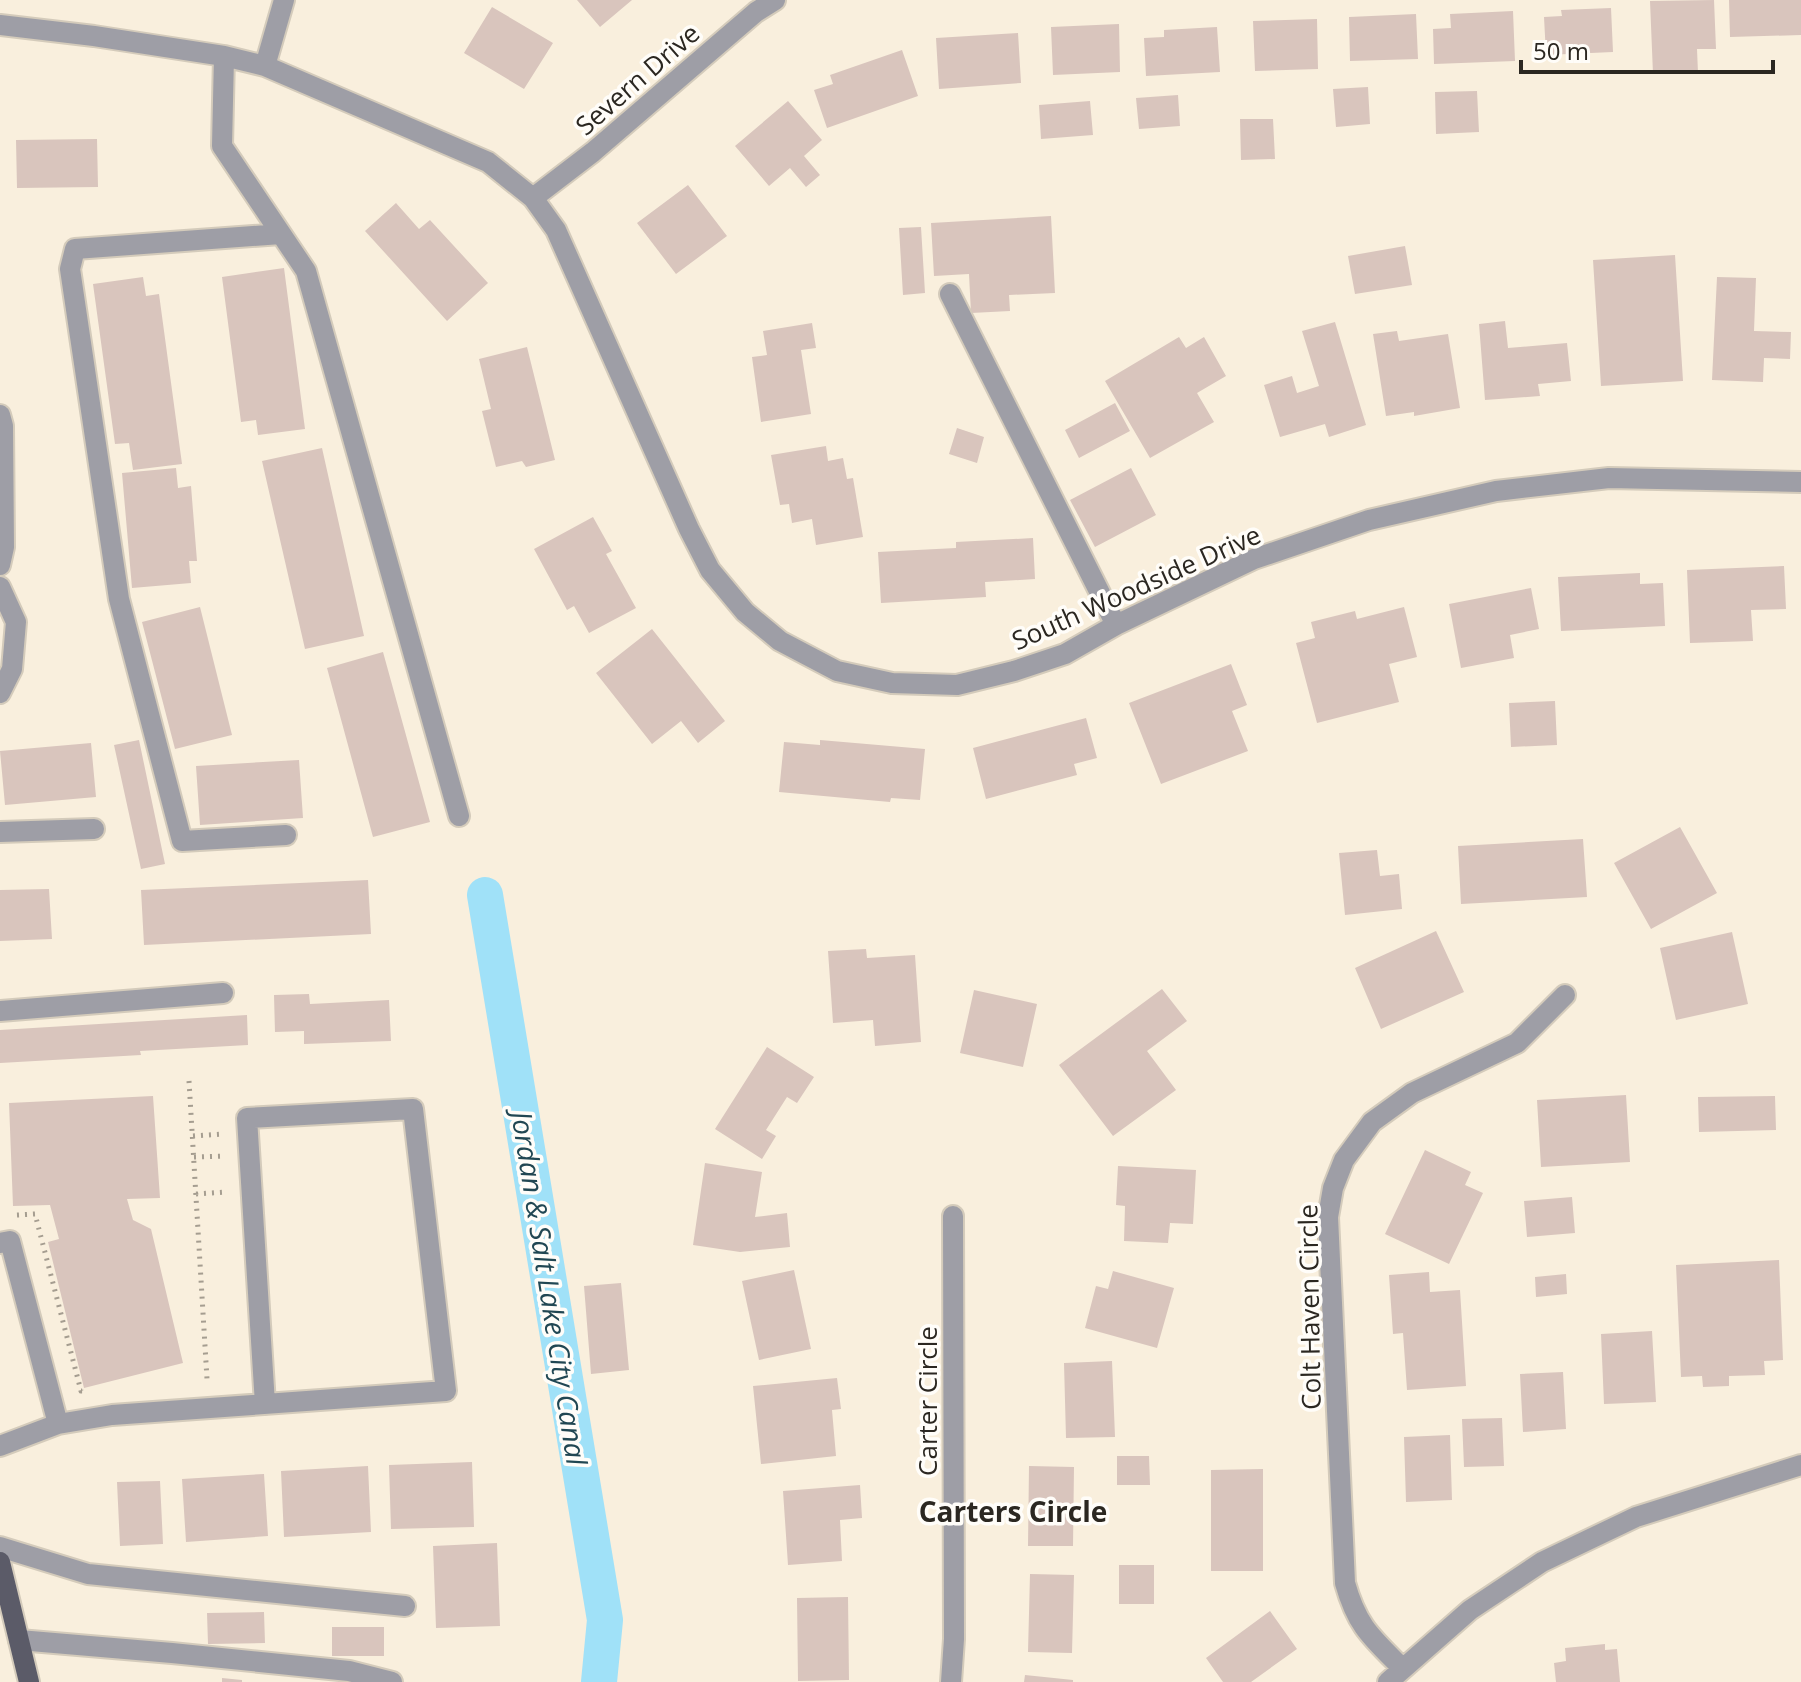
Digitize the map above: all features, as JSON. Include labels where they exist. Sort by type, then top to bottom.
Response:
[{"type":"main road","points":[[0,1562],[29,1682]]},
{"type":"street","points":[[265,66],[284,0]]},
{"type":"street","name":"Severn Drive","points":[[533,198],[593,152],[756,12],[775,0]]},
{"type":"street","name":"South Woodside Drive","points":[[0,25],[224,56],[265,66],[488,162],[533,198],[556,230],[710,570],[745,612],[780,641],[837,671],[892,683],[957,685],[1014,671],[1065,654],[1116,625],[1254,559],[1369,520],[1496,491],[1609,478],[1801,482]]},
{"type":"street","points":[[224,56],[222,146],[306,271],[459,816]]},
{"type":"street","points":[[281,234],[75,249],[70,269],[119,599],[182,841],[286,835]]},
{"type":"street","points":[[950,294],[1116,625]]},
{"type":"street","points":[[0,415],[3,426],[4,547],[0,565]]},
{"type":"street","points":[[0,587],[16,622],[12,669],[0,693]]},
{"type":"street","points":[[0,832],[94,829]]},
{"type":"street","points":[[0,1011],[223,993]]},
{"type":"street","name":"Colt Haven Circle","points":[[1395,1675],[1351,1607],[1345,1583],[1328,1217],[1333,1188],[1344,1160],[1372,1122],[1412,1093],[1517,1043],[1565,995]]},
{"type":"street","points":[[0,1446],[58,1424],[112,1415],[446,1391],[413,1109],[247,1118],[265,1404]]},
{"type":"street","name":"Carter Circle","points":[[951,1682],[954,1639],[953,1216]]},
{"type":"street","points":[[0,1243],[10,1241],[58,1424]]},
{"type":"street","points":[[1395,1675],[1470,1610],[1542,1562],[1636,1517],[1801,1465]]},
{"type":"street","points":[[0,1547],[88,1574],[405,1606]]},
{"type":"street","points":[[19,1640],[349,1671],[392,1682]]},
{"type":"path","points":[[189,1081],[207,1379],[197,1389]]},
{"type":"path","points":[[12,1215],[35,1214],[81,1391],[95,1391]]},
{"type":"building","points":[[577,0],[632,0],[600,27]]},
{"type":"building","points":[[1714,0],[1716,49],[1697,49],[1698,73],[1653,74],[1650,1]]},
{"type":"building","points":[[1729,0],[1801,0],[1801,35],[1730,37]]},
{"type":"building","points":[[492,7],[553,43],[524,89],[464,53]]},
{"type":"building","points":[[1611,8],[1613,52],[1546,55],[1544,17],[1562,16],[1561,10]]},
{"type":"building","points":[[1513,11],[1515,61],[1434,64],[1433,29],[1451,28],[1450,14]]},
{"type":"building","points":[[1416,14],[1418,59],[1350,61],[1349,17]]},
{"type":"building","points":[[1317,19],[1318,69],[1255,71],[1253,21]]},
{"type":"building","points":[[1119,24],[1120,72],[1053,75],[1051,27]]},
{"type":"building","points":[[1217,27],[1220,72],[1146,76],[1144,38],[1164,37],[1164,30]]},
{"type":"building","points":[[1018,33],[1021,83],[939,89],[936,38]]},
{"type":"building","points":[[902,50],[918,96],[827,128],[814,90],[833,84],[830,75]]},
{"type":"building","points":[[1368,87],[1370,124],[1336,127],[1333,89]]},
{"type":"building","points":[[1477,91],[1479,132],[1436,134],[1435,92]]},
{"type":"building","points":[[1178,95],[1180,126],[1139,129],[1136,98]]},
{"type":"building","points":[[788,101],[822,140],[804,156],[820,175],[806,187],[790,168],[769,186],[735,146]]},
{"type":"building","points":[[1090,101],[1093,135],[1041,139],[1039,105]]},
{"type":"building","points":[[1240,119],[1273,119],[1275,159],[1241,160]]},
{"type":"building","points":[[97,139],[98,187],[17,188],[16,140]]},
{"type":"building","points":[[688,185],[727,236],[676,274],[637,223]]},
{"type":"building","points":[[396,203],[419,229],[430,220],[488,283],[447,321],[365,231]]},
{"type":"building","points":[[1051,216],[1055,293],[1009,295],[1010,311],[971,313],[969,274],[934,276],[931,223]]},
{"type":"building","points":[[921,227],[925,293],[903,295],[899,228]]},
{"type":"building","points":[[1405,246],[1412,285],[1355,294],[1348,256]]},
{"type":"building","points":[[1675,255],[1683,381],[1601,386],[1593,260]]},
{"type":"building","points":[[284,268],[305,429],[258,435],[256,420],[241,422],[222,277]]},
{"type":"building","points":[[143,277],[146,296],[159,294],[182,464],[133,470],[129,443],[115,444],[93,284]]},
{"type":"building","points":[[1717,277],[1756,278],[1754,331],[1791,332],[1790,359],[1764,358],[1763,382],[1712,380]]},
{"type":"building","points":[[1505,321],[1508,348],[1567,343],[1571,381],[1538,384],[1540,396],[1485,400],[1479,324]]},
{"type":"building","points":[[1335,322],[1366,425],[1329,437],[1325,424],[1280,437],[1264,385],[1292,376],[1297,393],[1319,386],[1302,331]]},
{"type":"building","points":[[812,323],[816,348],[801,350],[811,414],[761,422],[752,357],[767,355],[763,331]]},
{"type":"building","points":[[1397,331],[1399,341],[1448,334],[1460,408],[1414,416],[1414,412],[1386,416],[1373,334]]},
{"type":"building","points":[[1179,337],[1186,348],[1204,337],[1226,376],[1197,393],[1214,422],[1150,458],[1105,381]]},
{"type":"building","points":[[527,347],[555,460],[526,467],[522,461],[496,467],[482,411],[491,409],[479,359]]},
{"type":"building","points":[[1115,403],[1130,431],[1079,458],[1065,430]]},
{"type":"building","points":[[957,428],[984,437],[977,463],[949,454]]},
{"type":"building","points":[[826,446],[828,461],[843,458],[847,479],[853,478],[863,537],[816,545],[812,519],[792,523],[789,504],[780,505],[771,455]]},
{"type":"building","points":[[322,448],[364,636],[305,649],[262,461]]},
{"type":"building","points":[[176,468],[178,488],[191,486],[197,561],[189,561],[191,583],[132,588],[122,473]]},
{"type":"building","points":[[1131,468],[1156,515],[1095,547],[1070,500]]},
{"type":"building","points":[[593,517],[612,551],[606,554],[636,608],[589,633],[574,606],[567,610],[534,549]]},
{"type":"building","points":[[1033,538],[1035,579],[985,582],[986,597],[881,603],[878,552],[956,548],[956,542]]},
{"type":"building","points":[[1784,566],[1786,609],[1751,610],[1753,641],[1690,643],[1687,570]]},
{"type":"building","points":[[1640,573],[1640,584],[1663,583],[1665,626],[1561,631],[1558,577]]},
{"type":"building","points":[[1531,588],[1539,629],[1510,635],[1514,658],[1461,668],[1449,604]]},
{"type":"building","points":[[200,607],[232,735],[175,749],[142,622]]},
{"type":"building","points":[[1404,607],[1417,657],[1389,664],[1399,702],[1317,723],[1296,643],[1315,638],[1311,622],[1355,611],[1357,619]]},
{"type":"building","points":[[652,629],[725,721],[698,743],[681,721],[652,744],[596,673]]},
{"type":"building","points":[[383,652],[430,822],[373,837],[327,668]]},
{"type":"building","points":[[1231,664],[1247,705],[1232,711],[1248,751],[1161,784],[1129,703]]},
{"type":"building","points":[[1555,701],[1557,745],[1511,747],[1509,703]]},
{"type":"building","points":[[1086,718],[1097,758],[1074,764],[1077,775],[986,799],[973,748]]},
{"type":"building","points":[[139,740],[165,864],[141,869],[114,745]]},
{"type":"building","points":[[820,740],[925,749],[920,800],[891,798],[890,802],[779,792],[784,742],[820,745]]},
{"type":"building","points":[[91,743],[96,797],[5,805],[0,751]]},
{"type":"building","points":[[299,760],[303,818],[200,825],[196,766]]},
{"type":"building","points":[[1680,827],[1717,893],[1651,929],[1614,863]]},
{"type":"building","points":[[1583,839],[1587,897],[1461,904],[1458,846]]},
{"type":"building","points":[[1377,850],[1380,876],[1399,874],[1402,909],[1345,915],[1339,853]]},
{"type":"building","points":[[368,880],[371,934],[144,945],[141,890]]},
{"type":"building","points":[[49,889],[52,939],[0,941],[0,890]]},
{"type":"building","points":[[1436,931],[1464,992],[1381,1029],[1355,968]]},
{"type":"building","points":[[1732,932],[1748,1004],[1676,1020],[1660,948]]},
{"type":"building","points":[[866,949],[867,958],[915,955],[921,1042],[875,1046],[873,1020],[833,1023],[828,951]]},
{"type":"building","points":[[1162,989],[1187,1021],[1147,1051],[1176,1090],[1113,1136],[1059,1065]]},
{"type":"building","points":[[974,990],[1037,1004],[1023,1067],[960,1053]]},
{"type":"building","points":[[309,994],[310,1004],[389,1000],[391,1041],[304,1044],[304,1031],[275,1032],[274,995]]},
{"type":"building","points":[[247,1015],[248,1045],[0,1063],[0,1030]]},
{"type":"building","points":[[767,1047],[814,1077],[797,1103],[787,1097],[766,1130],[776,1136],[762,1159],[715,1129]]},
{"type":"building","points":[[1626,1095],[1630,1162],[1541,1167],[1537,1100]]},
{"type":"building","points":[[153,1096],[160,1198],[127,1199],[133,1220],[151,1229],[183,1363],[84,1388],[48,1242],[59,1239],[50,1205],[13,1206],[9,1103]]},
{"type":"building","points":[[1775,1096],[1776,1130],[1699,1132],[1698,1097]]},
{"type":"building","points":[[1425,1150],[1471,1172],[1465,1185],[1483,1193],[1449,1264],[1385,1234]]},
{"type":"building","points":[[705,1163],[762,1172],[755,1217],[787,1213],[790,1247],[740,1252],[693,1245]]},
{"type":"building","points":[[1118,1166],[1196,1170],[1193,1224],[1170,1223],[1168,1243],[1124,1241],[1125,1206],[1116,1205]]},
{"type":"building","points":[[1572,1197],[1575,1233],[1527,1237],[1524,1201]]},
{"type":"building","points":[[1779,1260],[1783,1360],[1764,1361],[1765,1375],[1729,1376],[1729,1386],[1703,1387],[1702,1376],[1681,1377],[1676,1265]]},
{"type":"building","points":[[794,1270],[811,1349],[759,1360],[742,1281]]},
{"type":"building","points":[[1113,1271],[1174,1288],[1157,1348],[1085,1328],[1096,1286],[1108,1289]]},
{"type":"building","points":[[1429,1272],[1430,1292],[1460,1290],[1466,1386],[1407,1390],[1403,1333],[1393,1334],[1389,1275]]},
{"type":"building","points":[[1566,1274],[1567,1294],[1536,1297],[1535,1277]]},
{"type":"building","points":[[621,1283],[629,1370],[591,1374],[584,1286]]},
{"type":"building","points":[[1652,1331],[1656,1402],[1604,1404],[1601,1334]]},
{"type":"building","points":[[1112,1361],[1115,1437],[1066,1438],[1064,1363]]},
{"type":"building","points":[[1563,1372],[1566,1429],[1523,1432],[1520,1374]]},
{"type":"building","points":[[837,1378],[841,1409],[832,1410],[836,1456],[761,1464],[753,1386]]},
{"type":"building","points":[[1502,1418],[1504,1466],[1464,1467],[1462,1419]]},
{"type":"building","points":[[1450,1435],[1452,1500],[1406,1502],[1404,1437]]},
{"type":"building","points":[[1117,1456],[1149,1456],[1150,1485],[1117,1485]]},
{"type":"building","points":[[472,1462],[474,1527],[391,1529],[389,1465]]},
{"type":"building","points":[[368,1466],[371,1532],[284,1537],[281,1471]]},
{"type":"building","points":[[1029,1466],[1074,1467],[1073,1546],[1028,1546]]},
{"type":"building","points":[[1263,1469],[1263,1571],[1211,1571],[1211,1470]]},
{"type":"building","points":[[264,1474],[268,1536],[186,1542],[182,1479]]},
{"type":"building","points":[[160,1481],[163,1544],[120,1546],[117,1482]]},
{"type":"building","points":[[860,1485],[862,1518],[840,1520],[842,1561],[788,1565],[783,1491]]},
{"type":"building","points":[[497,1543],[500,1626],[436,1628],[433,1546]]},
{"type":"building","points":[[1119,1565],[1154,1565],[1154,1604],[1119,1604]]},
{"type":"building","points":[[1030,1574],[1074,1575],[1072,1653],[1028,1652]]},
{"type":"building","points":[[848,1597],[849,1680],[798,1681],[797,1598]]},
{"type":"building","points":[[1270,1611],[1297,1649],[1251,1682],[1223,1682],[1206,1658]]},
{"type":"building","points":[[264,1612],[265,1643],[208,1644],[207,1613]]},
{"type":"building","points":[[332,1627],[384,1627],[384,1656],[332,1656]]},
{"type":"building","points":[[1605,1644],[1605,1650],[1617,1649],[1620,1682],[1556,1682],[1554,1663],[1566,1661],[1565,1648]]},
{"type":"building","points":[[1025,1675],[1073,1680],[1073,1682],[1024,1682]]},
{"type":"building","points":[[222,1678],[242,1680],[242,1682],[222,1682]]},
{"type":"waterway","name":"Jordan & Salt Lake City Canal","points":[[485,895],[605,1620],[599,1682]]},
{"type":"district","name":"Carters Circle","points":[[1013,1511]]}]
